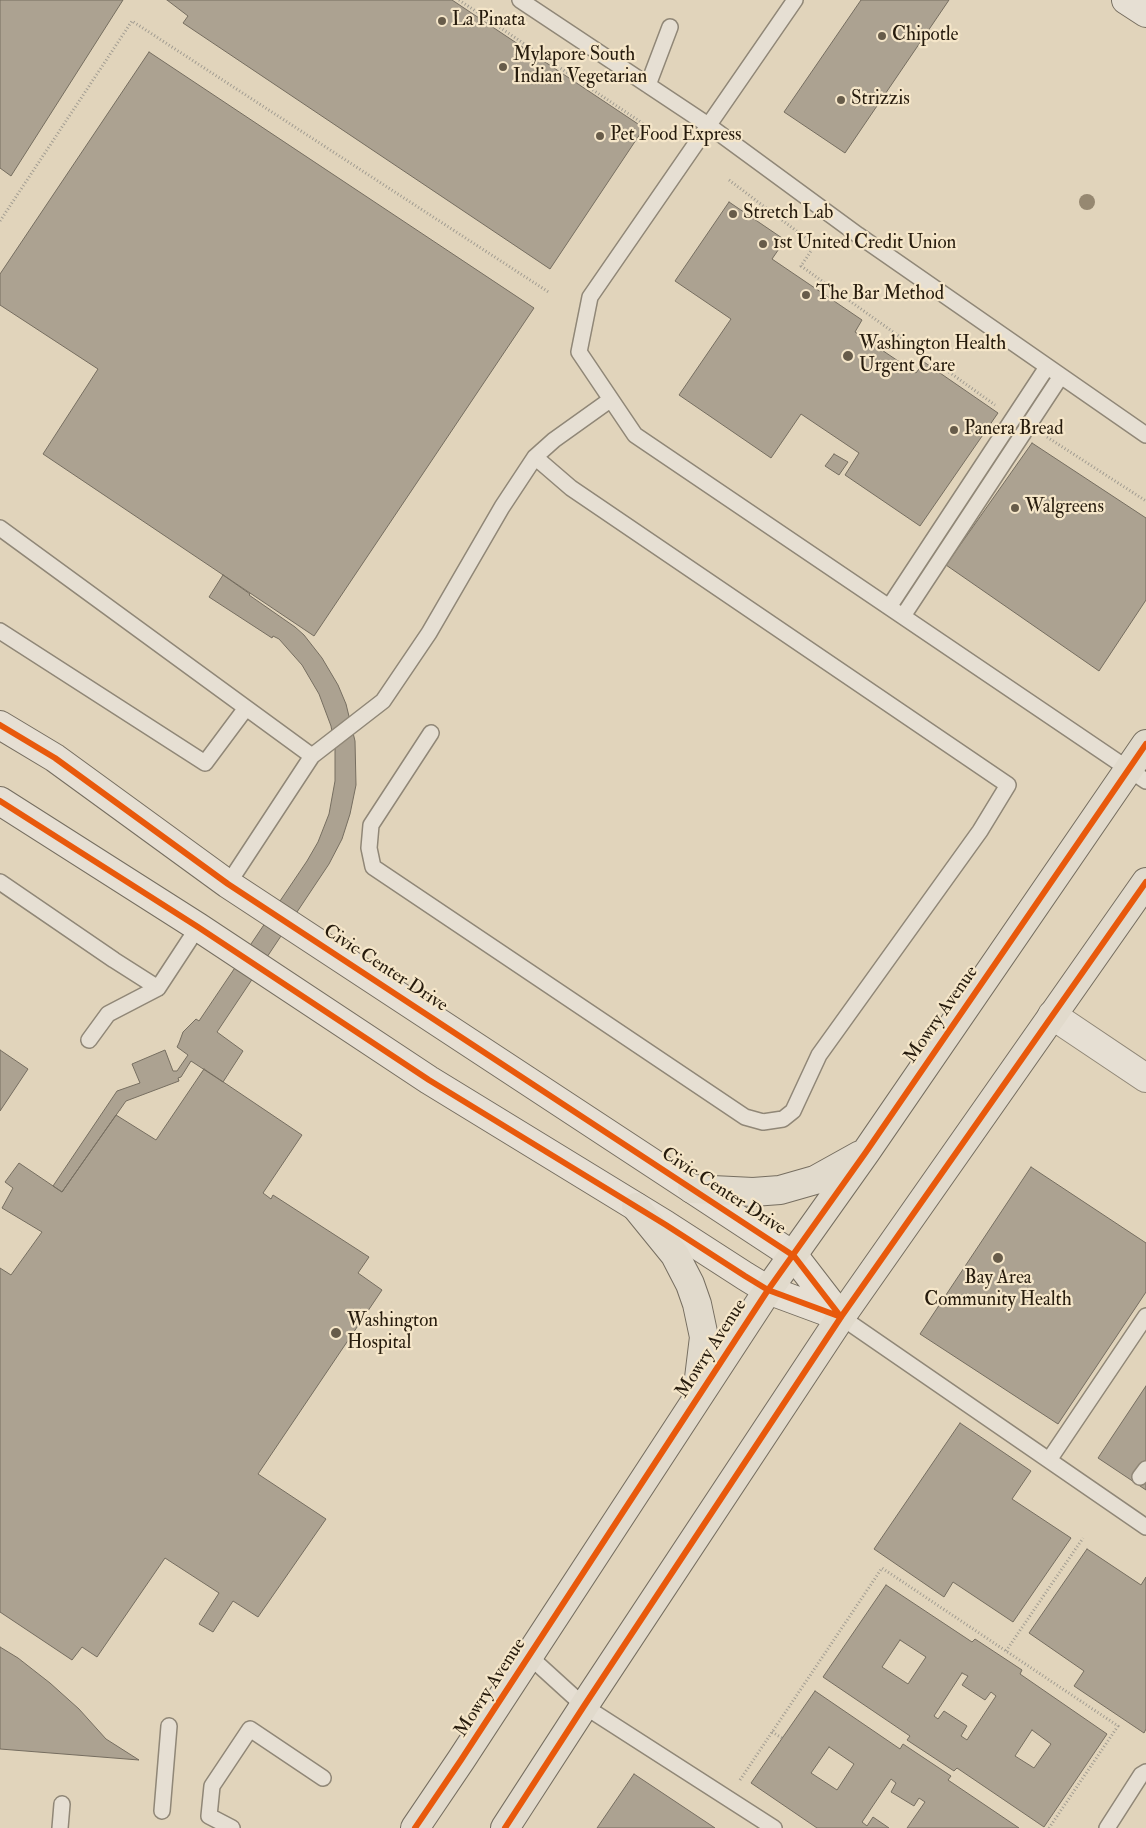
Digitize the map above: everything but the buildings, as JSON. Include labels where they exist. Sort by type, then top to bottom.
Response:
[{"type":"main road","points":[[1126,0],[1146,13]]},
{"type":"main road","name":"Civic Center Drive","points":[[0,725],[55,758],[228,884],[794,1256],[841,1317]]},
{"type":"main road","name":"Mowry Avenue","points":[[415,1828],[768,1290],[1138,776],[1146,744]]},
{"type":"main road","points":[[0,801],[198,927],[429,1080],[768,1290],[841,1317]]},
{"type":"main road","points":[[505,1828],[841,1317],[1146,882]]},
{"type":"main road","points":[[1052,1015],[1146,1078]]},
{"type":"main road","points":[[692,1189],[754,1192],[780,1190],[815,1180],[866,1152]]},
{"type":"main road","points":[[636,1207],[675,1255],[690,1284],[701,1319],[704,1337],[703,1354],[699,1378],[688,1414]]},
{"type":"lane","points":[[520,0],[708,125],[858,235],[1146,435]]},
{"type":"lane","points":[[795,0],[590,298],[579,352],[635,435],[1138,776]]},
{"type":"lane","points":[[648,85],[670,27]]},
{"type":"lane","points":[[889,607],[1047,367]]},
{"type":"lane","points":[[903,616],[1061,376]]},
{"type":"lane","points":[[228,884],[312,756],[383,702],[429,633],[502,507],[535,457],[554,440],[610,400]]},
{"type":"lane","points":[[431,733],[370,825],[369,848],[373,867],[745,1117],[763,1122],[783,1118],[793,1111],[820,1054],[980,831],[1008,785],[571,488],[535,457]]},
{"type":"lane","points":[[0,528],[312,756]]},
{"type":"lane","points":[[0,631],[205,762],[246,708]]},
{"type":"lane","points":[[0,882],[158,988]]},
{"type":"lane","points":[[89,1040],[108,1014],[158,988],[198,927]]},
{"type":"lane","points":[[1048,1460],[1146,1316]]},
{"type":"lane","points":[[841,1317],[1146,1527]]},
{"type":"lane","points":[[529,1656],[584,1706],[774,1828]]},
{"type":"lane","points":[[162,1811],[169,1726]]},
{"type":"lane","points":[[232,1828],[209,1816],[212,1786],[250,1729],[323,1778]]},
{"type":"lane","points":[[1107,1828],[1141,1775],[1146,1772]]},
{"type":"lane","points":[[60,1828],[62,1804]]},
{"type":"path","points":[[459,0],[660,135]]},
{"type":"path","points":[[0,222],[132,20],[550,293]]},
{"type":"path","points":[[730,180],[815,245],[801,266],[1003,410]]},
{"type":"path","points":[[1040,433],[1146,501]]},
{"type":"path","points":[[1006,1651],[1083,1538]]},
{"type":"path","points":[[728,1798],[882,1568],[1118,1726],[1049,1828]]},
{"type":"path","points":[[772,1732],[782,1738]]},
{"type":"cycle path","points":[[0,725],[55,758],[228,884],[794,1256],[841,1317]]},
{"type":"cycle path","points":[[415,1828],[768,1290],[866,1152],[1146,744]]},
{"type":"cycle path","points":[[0,801],[198,927],[429,1080],[666,1225],[745,1276],[768,1290],[841,1317]]},
{"type":"cycle path","points":[[505,1828],[841,1317],[1146,882]]},
{"type":"place","name":"La Pinata","points":[[442,21]]},
{"type":"place","name":"Chipotle","points":[[882,36]]},
{"type":"place","name":"Mylapore South Indian Vegetarian","points":[[503,67]]},
{"type":"place","name":"Strizzis","points":[[841,100]]},
{"type":"place","name":"Pet Food Express","points":[[600,136]]},
{"type":"place","name":"Stretch Lab","points":[[733,214]]},
{"type":"place","name":"1st United Credit Union","points":[[763,244]]},
{"type":"place","name":"The Bar Method","points":[[806,295]]},
{"type":"place","name":"Washington Health Urgent Care","points":[[848,356]]},
{"type":"place","name":"Panera Bread","points":[[954,430]]},
{"type":"place","name":"Walgreens","points":[[1015,508]]},
{"type":"place","name":"Bay Area Community Health","points":[[998,1258]]},
{"type":"place","name":"Washington Hospital","points":[[336,1333]]}]
